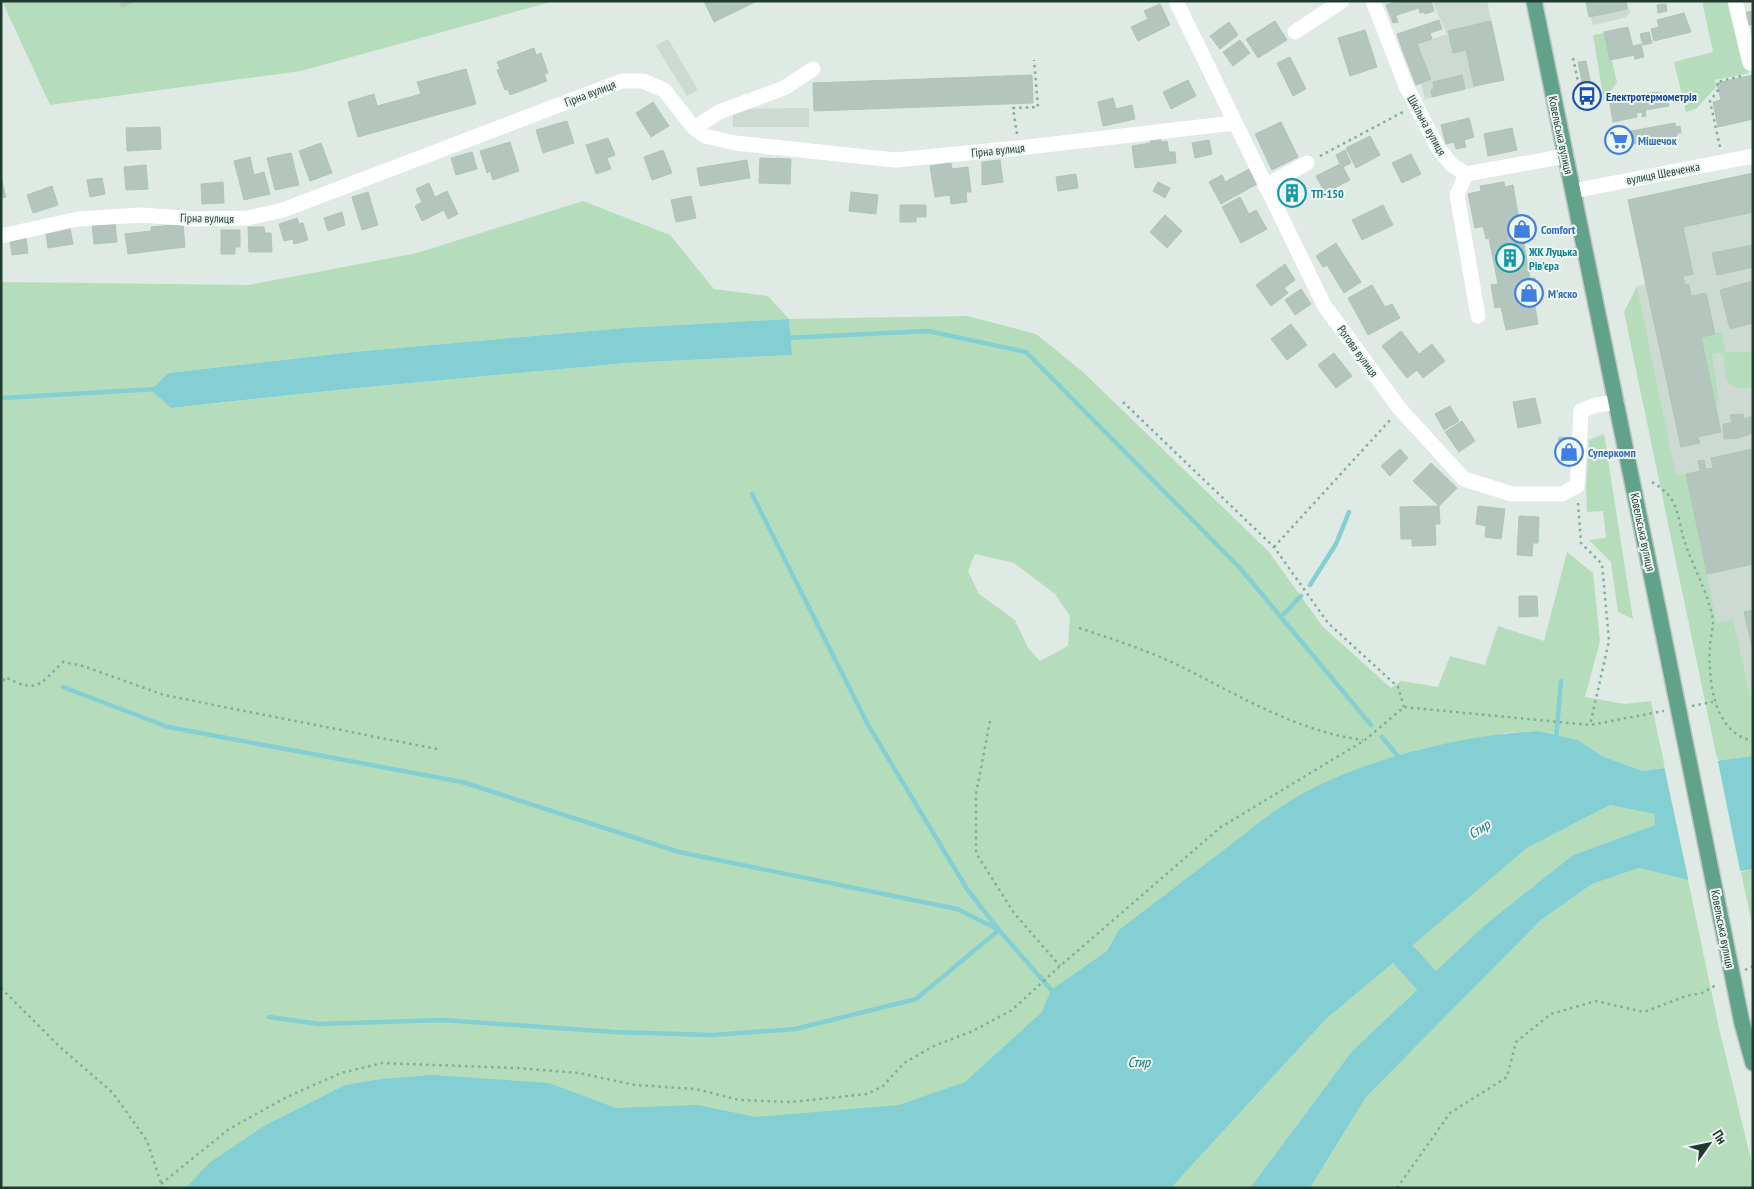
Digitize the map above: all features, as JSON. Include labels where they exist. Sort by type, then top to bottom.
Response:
[{"type":"main road","name":"Ковельська вулиця","points":[[1534,1],[1742,1023],[1753,1063]]},
{"type":"street","name":"Рогова вулиця","points":[[1176,1],[1324,305],[1400,409],[1464,479],[1512,494],[1562,494],[1577,486]]},
{"type":"street","points":[[1295,32],[1342,1]]},
{"type":"street","name":"Шкільна вулиця","points":[[1373,1],[1415,106],[1443,156],[1466,174]]},
{"type":"street","points":[[1735,1],[1751,63]]},
{"type":"street","points":[[694,128],[719,112],[784,88],[813,68]]},
{"type":"street","name":"Гірна вулиця","points":[[1,236],[78,219],[141,214],[196,219],[248,218],[283,210],[622,81],[644,81],[664,90],[694,128],[706,136],[735,142],[895,160],[1019,148],[1234,123]]},
{"type":"street","points":[[1478,316],[1456,196],[1466,174],[1566,156]]},
{"type":"street","name":"вулиця Шевченка","points":[[1573,191],[1753,156]]},
{"type":"street","points":[[1265,186],[1307,163]]},
{"type":"street","points":[[1577,486],[1581,411],[1596,405],[1616,402]]},
{"type":"path","points":[[1573,58],[1584,110]]},
{"type":"path","points":[[1019,148],[1013,108],[1038,107],[1034,60]]},
{"type":"path","points":[[1720,147],[1710,101],[1718,90],[1717,82],[1749,74],[1751,63]]},
{"type":"path","points":[[1307,163],[1415,106]]},
{"type":"path","points":[[1123,402],[1274,547],[1328,623],[1398,687],[1404,707]]},
{"type":"path","points":[[1274,547],[1400,409]]},
{"type":"path","points":[[1652,482],[1672,499],[1684,541],[1707,597],[1713,621],[1710,646],[1713,702],[1729,727],[1740,738],[1753,741]]},
{"type":"path","points":[[1577,486],[1581,543],[1602,564],[1609,641],[1590,725]]},
{"type":"path","points":[[1079,628],[1136,647],[1185,669],[1247,702],[1298,722],[1335,736],[1365,740]]},
{"type":"path","points":[[1,687],[5,677],[26,688],[40,684],[63,662],[83,666],[164,695],[437,748]]},
{"type":"path","points":[[1685,707],[1713,702]]},
{"type":"path","points":[[156,1188],[229,1129],[279,1101],[341,1073],[382,1063],[516,1068],[579,1073],[635,1085],[696,1089],[739,1100],[791,1102],[866,1094],[883,1086],[904,1063],[934,1046],[974,1031],[1012,1010],[1221,827],[1365,740],[1404,707],[1590,725],[1666,711]]},
{"type":"path","points":[[990,721],[976,794],[976,853],[1014,913],[1060,966]]},
{"type":"path","points":[[1744,970],[1753,966]]},
{"type":"path","points":[[1397,1188],[1450,1113],[1507,1077],[1516,1042],[1551,1014],[1596,1001],[1644,1012],[1702,992],[1719,984]]},
{"type":"path","points":[[1,988],[60,1047],[113,1092],[147,1141],[160,1183]]},
{"type":"shaded area","points":[[1432,1],[1487,1],[1504,80],[1425,99],[1421,83],[1416,85],[1402,49],[1447,34]]},
{"type":"shaded area","points":[[1586,1],[1627,1],[1630,13],[1624,18],[1593,25]]},
{"type":"shaded area","points":[[668,39],[698,90],[687,96],[656,46]]},
{"type":"shaded area","points":[[809,108],[809,127],[733,127],[733,109]]},
{"type":"shaded area","points":[[1753,173],[1753,709],[1733,700],[1686,474],[1676,476],[1637,286],[1646,284],[1628,201]]},
{"type":"green space","points":[[2,1],[554,1],[301,71],[50,105]]},
{"type":"green space","points":[[1702,1],[1731,1],[1749,73],[1715,80],[1716,87],[1696,109],[1686,112],[1674,62],[1713,52]]},
{"type":"green space","points":[[1605,33],[1617,82],[1604,101],[1593,35]]},
{"type":"green space","points":[[583,201],[670,235],[714,289],[768,296],[789,319],[967,316],[1036,334],[1083,372],[1269,552],[1323,627],[1391,688],[1401,681],[1438,687],[1450,656],[1485,665],[1498,626],[1544,641],[1567,552],[1593,573],[1600,641],[1585,697],[1625,704],[1651,701],[1665,768],[1643,771],[1602,756],[1578,740],[1538,731],[1504,733],[951,1121],[235,1188],[1,1188],[1,282],[249,285],[417,253]],"holes":[[[789,319],[791,355],[627,363],[357,388],[172,408],[151,390],[168,373],[353,352],[624,328]],[[975,554],[1014,563],[1055,594],[1070,616],[1068,646],[1040,661],[1028,648],[1015,620],[979,594],[968,571]]]},
{"type":"green space","points":[[1637,286],[1676,475],[1686,474],[1717,623],[1733,620],[1750,696],[1753,696],[1753,781],[1717,759],[1624,312]]},
{"type":"green space","points":[[1721,332],[1726,352],[1753,352],[1753,388],[1731,385],[1726,376],[1723,353],[1712,354],[1719,401],[1715,402],[1701,337]]},
{"type":"green space","points":[[1604,434],[1633,619],[1618,612],[1611,562],[1589,540],[1606,538],[1603,511],[1587,512],[1586,488],[1589,440]]},
{"type":"green space","points":[[1610,805],[1654,814],[1655,825],[1573,855],[1486,924],[1436,972],[1413,944],[1527,848]]},
{"type":"green space","points":[[1639,868],[1688,880],[1719,1028],[1753,1168],[1753,1188],[1310,1188],[1366,1097],[1541,920],[1592,884]]},
{"type":"green space","points":[[1753,869],[1753,929],[1741,872]]},
{"type":"green space","points":[[1393,963],[1417,990],[1352,1051],[1250,1188],[1171,1188],[1325,1020]]},
{"type":"water","points":[[789,319],[792,355],[627,363],[357,388],[171,408],[151,390],[168,373],[353,352],[624,328]]},
{"type":"water","name":"Стир","points":[[1538,731],[1578,740],[1602,756],[1643,771],[1753,756],[1753,869],[1688,880],[1639,868],[1592,884],[1541,920],[1366,1097],[1310,1188],[1250,1188],[1352,1051],[1417,990],[1393,963],[1325,1020],[1171,1188],[186,1188],[209,1163],[264,1126],[345,1085],[382,1079],[432,1075],[549,1083],[616,1108],[697,1105],[756,1117],[899,1105],[965,1082],[1042,1012],[1051,990],[1107,951],[1119,930],[1282,806],[1328,781],[1386,759],[1448,743],[1509,733]],"holes":[[[1610,805],[1654,814],[1655,825],[1573,855],[1486,924],[1436,971],[1413,945],[1527,848]]]},
{"type":"pier","points":[[1717,757],[1741,875],[1689,883],[1664,766]]},
{"type":"building","points":[[120,1],[134,1],[122,7]]},
{"type":"building","points":[[704,1],[757,1],[714,22]]},
{"type":"building","points":[[1431,1],[1434,11],[1425,14],[1424,12],[1420,13],[1419,8],[1400,14],[1396,2]]},
{"type":"building","points":[[1586,1],[1626,1],[1627,9],[1589,17]]},
{"type":"building","points":[[1396,2],[1400,14],[1396,16],[1398,22],[1393,23],[1386,5]]},
{"type":"building","points":[[1160,4],[1170,25],[1138,41],[1131,27],[1148,19],[1144,11]]},
{"type":"building","points":[[1666,4],[1667,11],[1658,13],[1657,5]]},
{"type":"building","points":[[1753,11],[1753,24],[1746,26],[1743,13]]},
{"type":"building","points":[[1684,13],[1691,32],[1654,41],[1651,29],[1659,27],[1657,20]]},
{"type":"building","points":[[1439,20],[1442,29],[1430,33],[1427,24]]},
{"type":"building","points":[[1275,21],[1287,40],[1258,58],[1246,39]]},
{"type":"building","points":[[1491,21],[1504,80],[1474,86],[1466,50],[1453,53],[1448,31]]},
{"type":"building","points":[[1229,22],[1238,35],[1220,49],[1210,36]]},
{"type":"building","points":[[1427,24],[1432,39],[1402,49],[1397,34]]},
{"type":"building","points":[[1628,27],[1635,55],[1610,60],[1604,32]]},
{"type":"building","points":[[1365,30],[1377,67],[1350,76],[1338,38]]},
{"type":"building","points":[[1649,32],[1652,43],[1643,45],[1640,34]]},
{"type":"building","points":[[1240,40],[1250,53],[1233,66],[1223,52]]},
{"type":"building","points":[[1417,44],[1431,79],[1416,85],[1402,49]]},
{"type":"building","points":[[1641,44],[1644,57],[1635,59],[1633,46]]},
{"type":"building","points":[[534,48],[536,55],[541,53],[548,73],[544,74],[547,81],[510,95],[508,89],[505,90],[497,70],[500,69],[497,62]]},
{"type":"building","points":[[1290,57],[1306,89],[1293,96],[1277,63]]},
{"type":"building","points":[[1586,61],[1591,85],[1583,87],[1578,62]]},
{"type":"building","points":[[466,69],[476,104],[358,137],[348,102],[374,94],[377,106],[421,94],[417,82]]},
{"type":"building","points":[[1032,75],[1033,103],[814,111],[813,83]]},
{"type":"building","points":[[1462,75],[1465,89],[1432,97],[1433,82]]},
{"type":"building","points":[[1753,75],[1753,119],[1718,127],[1713,102],[1721,100],[1717,83]]},
{"type":"building","points":[[1188,80],[1196,96],[1171,109],[1163,92]]},
{"type":"building","points":[[1591,85],[1595,104],[1587,106],[1583,87]]},
{"type":"building","points":[[1659,92],[1659,94],[1666,93],[1669,106],[1645,110],[1646,116],[1642,117],[1642,112],[1636,113],[1637,117],[1613,122],[1609,98]]},
{"type":"building","points":[[1113,98],[1116,109],[1132,105],[1135,119],[1103,126],[1098,102]]},
{"type":"building","points":[[653,102],[669,126],[651,137],[636,113]]},
{"type":"building","points":[[1469,118],[1474,137],[1464,140],[1466,147],[1456,149],[1454,142],[1446,144],[1441,125]]},
{"type":"building","points":[[567,121],[574,143],[543,153],[536,130]]},
{"type":"building","points":[[1281,122],[1298,157],[1272,170],[1255,134]]},
{"type":"building","points":[[1675,123],[1676,127],[1680,126],[1681,133],[1677,133],[1677,136],[1617,147],[1615,134]]},
{"type":"building","points":[[160,127],[161,149],[127,151],[126,128]]},
{"type":"building","points":[[1512,128],[1517,150],[1488,156],[1484,134]]},
{"type":"building","points":[[1370,136],[1380,155],[1356,168],[1346,148]]},
{"type":"building","points":[[1160,137],[1161,142],[1167,141],[1169,152],[1175,152],[1176,163],[1135,168],[1132,146],[1151,143],[1150,138]]},
{"type":"building","points":[[608,138],[615,155],[607,158],[611,169],[596,174],[586,145]]},
{"type":"building","points":[[1209,140],[1212,154],[1195,158],[1192,143]]},
{"type":"building","points":[[510,142],[519,171],[493,180],[490,171],[487,173],[480,151]]},
{"type":"building","points":[[321,143],[332,173],[310,181],[299,151]]},
{"type":"building","points":[[663,150],[672,173],[652,180],[644,157]]},
{"type":"building","points":[[1345,150],[1351,163],[1343,167],[1350,180],[1325,193],[1316,176],[1340,164],[1336,155]]},
{"type":"building","points":[[472,152],[477,169],[456,175],[451,158]]},
{"type":"building","points":[[291,153],[299,185],[275,190],[267,158]]},
{"type":"building","points":[[1411,154],[1421,174],[1402,183],[1392,163]]},
{"type":"building","points":[[250,157],[254,175],[264,172],[270,194],[244,200],[234,161]]},
{"type":"building","points":[[760,158],[791,159],[790,184],[759,183]]},
{"type":"building","points":[[747,160],[750,178],[700,186],[697,168]]},
{"type":"building","points":[[1000,160],[1003,182],[982,185],[982,162]]},
{"type":"building","points":[[951,163],[952,169],[968,167],[971,192],[966,192],[967,202],[951,204],[950,195],[935,197],[930,166]]},
{"type":"building","points":[[146,165],[148,189],[126,190],[124,167]]},
{"type":"building","points":[[1249,169],[1257,184],[1221,204],[1209,182],[1222,175],[1225,182]]},
{"type":"building","points":[[1753,173],[1753,212],[1683,227],[1693,274],[1646,285],[1628,200]]},
{"type":"building","points":[[1076,174],[1078,188],[1058,191],[1056,177]]},
{"type":"building","points":[[1,178],[6,197],[1,198]]},
{"type":"building","points":[[102,178],[105,194],[90,197],[87,180]]},
{"type":"building","points":[[223,182],[224,203],[202,204],[201,184]]},
{"type":"building","points":[[1158,182],[1170,188],[1165,198],[1153,191]]},
{"type":"building","points":[[1504,182],[1505,187],[1513,185],[1519,220],[1475,228],[1468,194],[1481,191],[1480,186]]},
{"type":"building","points":[[429,183],[435,197],[447,191],[458,214],[448,219],[444,210],[422,221],[415,206],[422,202],[416,189]]},
{"type":"building","name":"ТП-150","points":[[1296,185],[1301,195],[1288,201],[1283,191]]},
{"type":"building","points":[[52,186],[58,205],[33,213],[27,195]]},
{"type":"building","points":[[368,192],[378,225],[362,230],[352,197]]},
{"type":"building","points":[[851,192],[878,195],[876,214],[849,211]]},
{"type":"building","points":[[691,196],[696,218],[676,222],[671,200]]},
{"type":"building","points":[[1240,197],[1249,214],[1256,210],[1267,229],[1241,243],[1222,207]]},
{"type":"building","points":[[900,205],[926,205],[926,217],[916,217],[916,222],[900,222]]},
{"type":"building","points":[[1383,205],[1393,225],[1362,240],[1352,220]]},
{"type":"building","points":[[342,212],[345,225],[328,231],[324,218]]},
{"type":"building","points":[[1165,215],[1182,231],[1167,248],[1150,232]]},
{"type":"building","points":[[297,218],[299,224],[303,223],[308,240],[294,244],[293,239],[284,241],[279,224]]},
{"type":"building","name":"ЖК Луцька Рів'єра","points":[[1524,219],[1528,238],[1523,239],[1530,278],[1535,278],[1539,299],[1534,300],[1538,324],[1506,330],[1501,307],[1495,308],[1491,285],[1498,284],[1489,238],[1486,239],[1483,226]]},
{"type":"building","points":[[115,223],[117,242],[94,244],[92,224]]},
{"type":"building","points":[[183,224],[185,247],[128,254],[125,234],[151,231],[151,227]]},
{"type":"building","points":[[248,227],[264,227],[265,233],[271,233],[272,252],[249,252]]},
{"type":"building","points":[[70,228],[73,244],[48,248],[46,233]]},
{"type":"building","points":[[221,230],[240,230],[240,247],[235,247],[235,254],[221,254]]},
{"type":"building","points":[[26,237],[28,253],[12,255],[10,240]]},
{"type":"building","points":[[1336,243],[1361,282],[1344,293],[1327,265],[1323,267],[1316,256]]},
{"type":"building","points":[[1753,245],[1753,267],[1717,275],[1712,253]]},
{"type":"building","points":[[1285,264],[1295,280],[1284,288],[1288,293],[1271,306],[1256,285]]},
{"type":"building","points":[[1683,276],[1685,285],[1689,284],[1691,296],[1706,293],[1715,334],[1701,337],[1721,432],[1698,437],[1700,443],[1681,447],[1646,285]]},
{"type":"building","points":[[1753,281],[1753,323],[1730,329],[1720,290]]},
{"type":"building","points":[[1372,285],[1385,307],[1392,304],[1400,318],[1368,335],[1348,298]]},
{"type":"building","points":[[1301,289],[1311,304],[1295,315],[1285,300]]},
{"type":"building","points":[[1291,324],[1307,345],[1287,360],[1271,339]]},
{"type":"building","points":[[1401,331],[1419,354],[1432,344],[1445,361],[1423,378],[1417,370],[1407,378],[1382,346]]},
{"type":"building","points":[[1334,353],[1352,376],[1336,388],[1318,365]]},
{"type":"building","points":[[1535,398],[1541,423],[1518,428],[1513,402]]},
{"type":"building","points":[[1450,406],[1459,421],[1444,430],[1435,414]]},
{"type":"building","points":[[1743,414],[1744,419],[1753,416],[1753,433],[1739,438],[1724,439],[1723,424],[1732,423],[1730,415]]},
{"type":"building","points":[[1462,421],[1475,441],[1459,452],[1445,432]]},
{"type":"building","points":[[1559,437],[1570,438],[1569,457],[1558,456]]},
{"type":"building","points":[[1400,449],[1408,458],[1390,476],[1381,466]]},
{"type":"building","points":[[1753,449],[1753,564],[1707,574],[1686,474],[1700,471],[1698,461],[1704,460],[1706,469],[1713,468],[1711,458]]},
{"type":"building","points":[[1431,463],[1457,488],[1439,506],[1413,481]]},
{"type":"building","points":[[1439,506],[1440,524],[1435,524],[1436,545],[1412,546],[1412,539],[1401,539],[1400,507]]},
{"type":"building","points":[[1478,506],[1505,509],[1501,539],[1485,537],[1486,526],[1476,524]]},
{"type":"building","points":[[1519,516],[1539,517],[1538,543],[1533,543],[1532,556],[1517,555]]},
{"type":"building","points":[[1519,596],[1537,596],[1538,616],[1519,617]]},
{"type":"building","points":[[1753,610],[1753,651],[1744,612]]},
{"type":"waterway","points":[[785,338],[928,331],[1026,352],[1240,568],[1371,725]]},
{"type":"waterway","points":[[1,398],[157,389]]},
{"type":"waterway","points":[[752,494],[867,723],[967,889],[999,930],[1054,993]]},
{"type":"waterway","points":[[1310,585],[1336,544],[1349,512]]},
{"type":"waterway","points":[[1281,617],[1301,596]]},
{"type":"waterway","points":[[1556,739],[1561,681]]},
{"type":"waterway","points":[[63,687],[168,727],[462,782],[679,852],[957,909],[999,930],[916,999],[795,1029],[713,1035],[614,1032],[443,1020],[319,1024],[269,1017]]},
{"type":"waterway","points":[[1382,737],[1400,759]]},
{"type":"place","name":"Електротермометрія","points":[[1587,96]]},
{"type":"place","name":"Мішечок","points":[[1619,140]]},
{"type":"place","name":"ТП-150","points":[[1292,193]]},
{"type":"place","name":"Comfort","points":[[1522,229]]},
{"type":"place","name":"ЖК Луцька Рів'єра","points":[[1510,258]]},
{"type":"place","name":"М'яско","points":[[1529,293]]},
{"type":"place","name":"Суперкомп","points":[[1569,452]]}]
